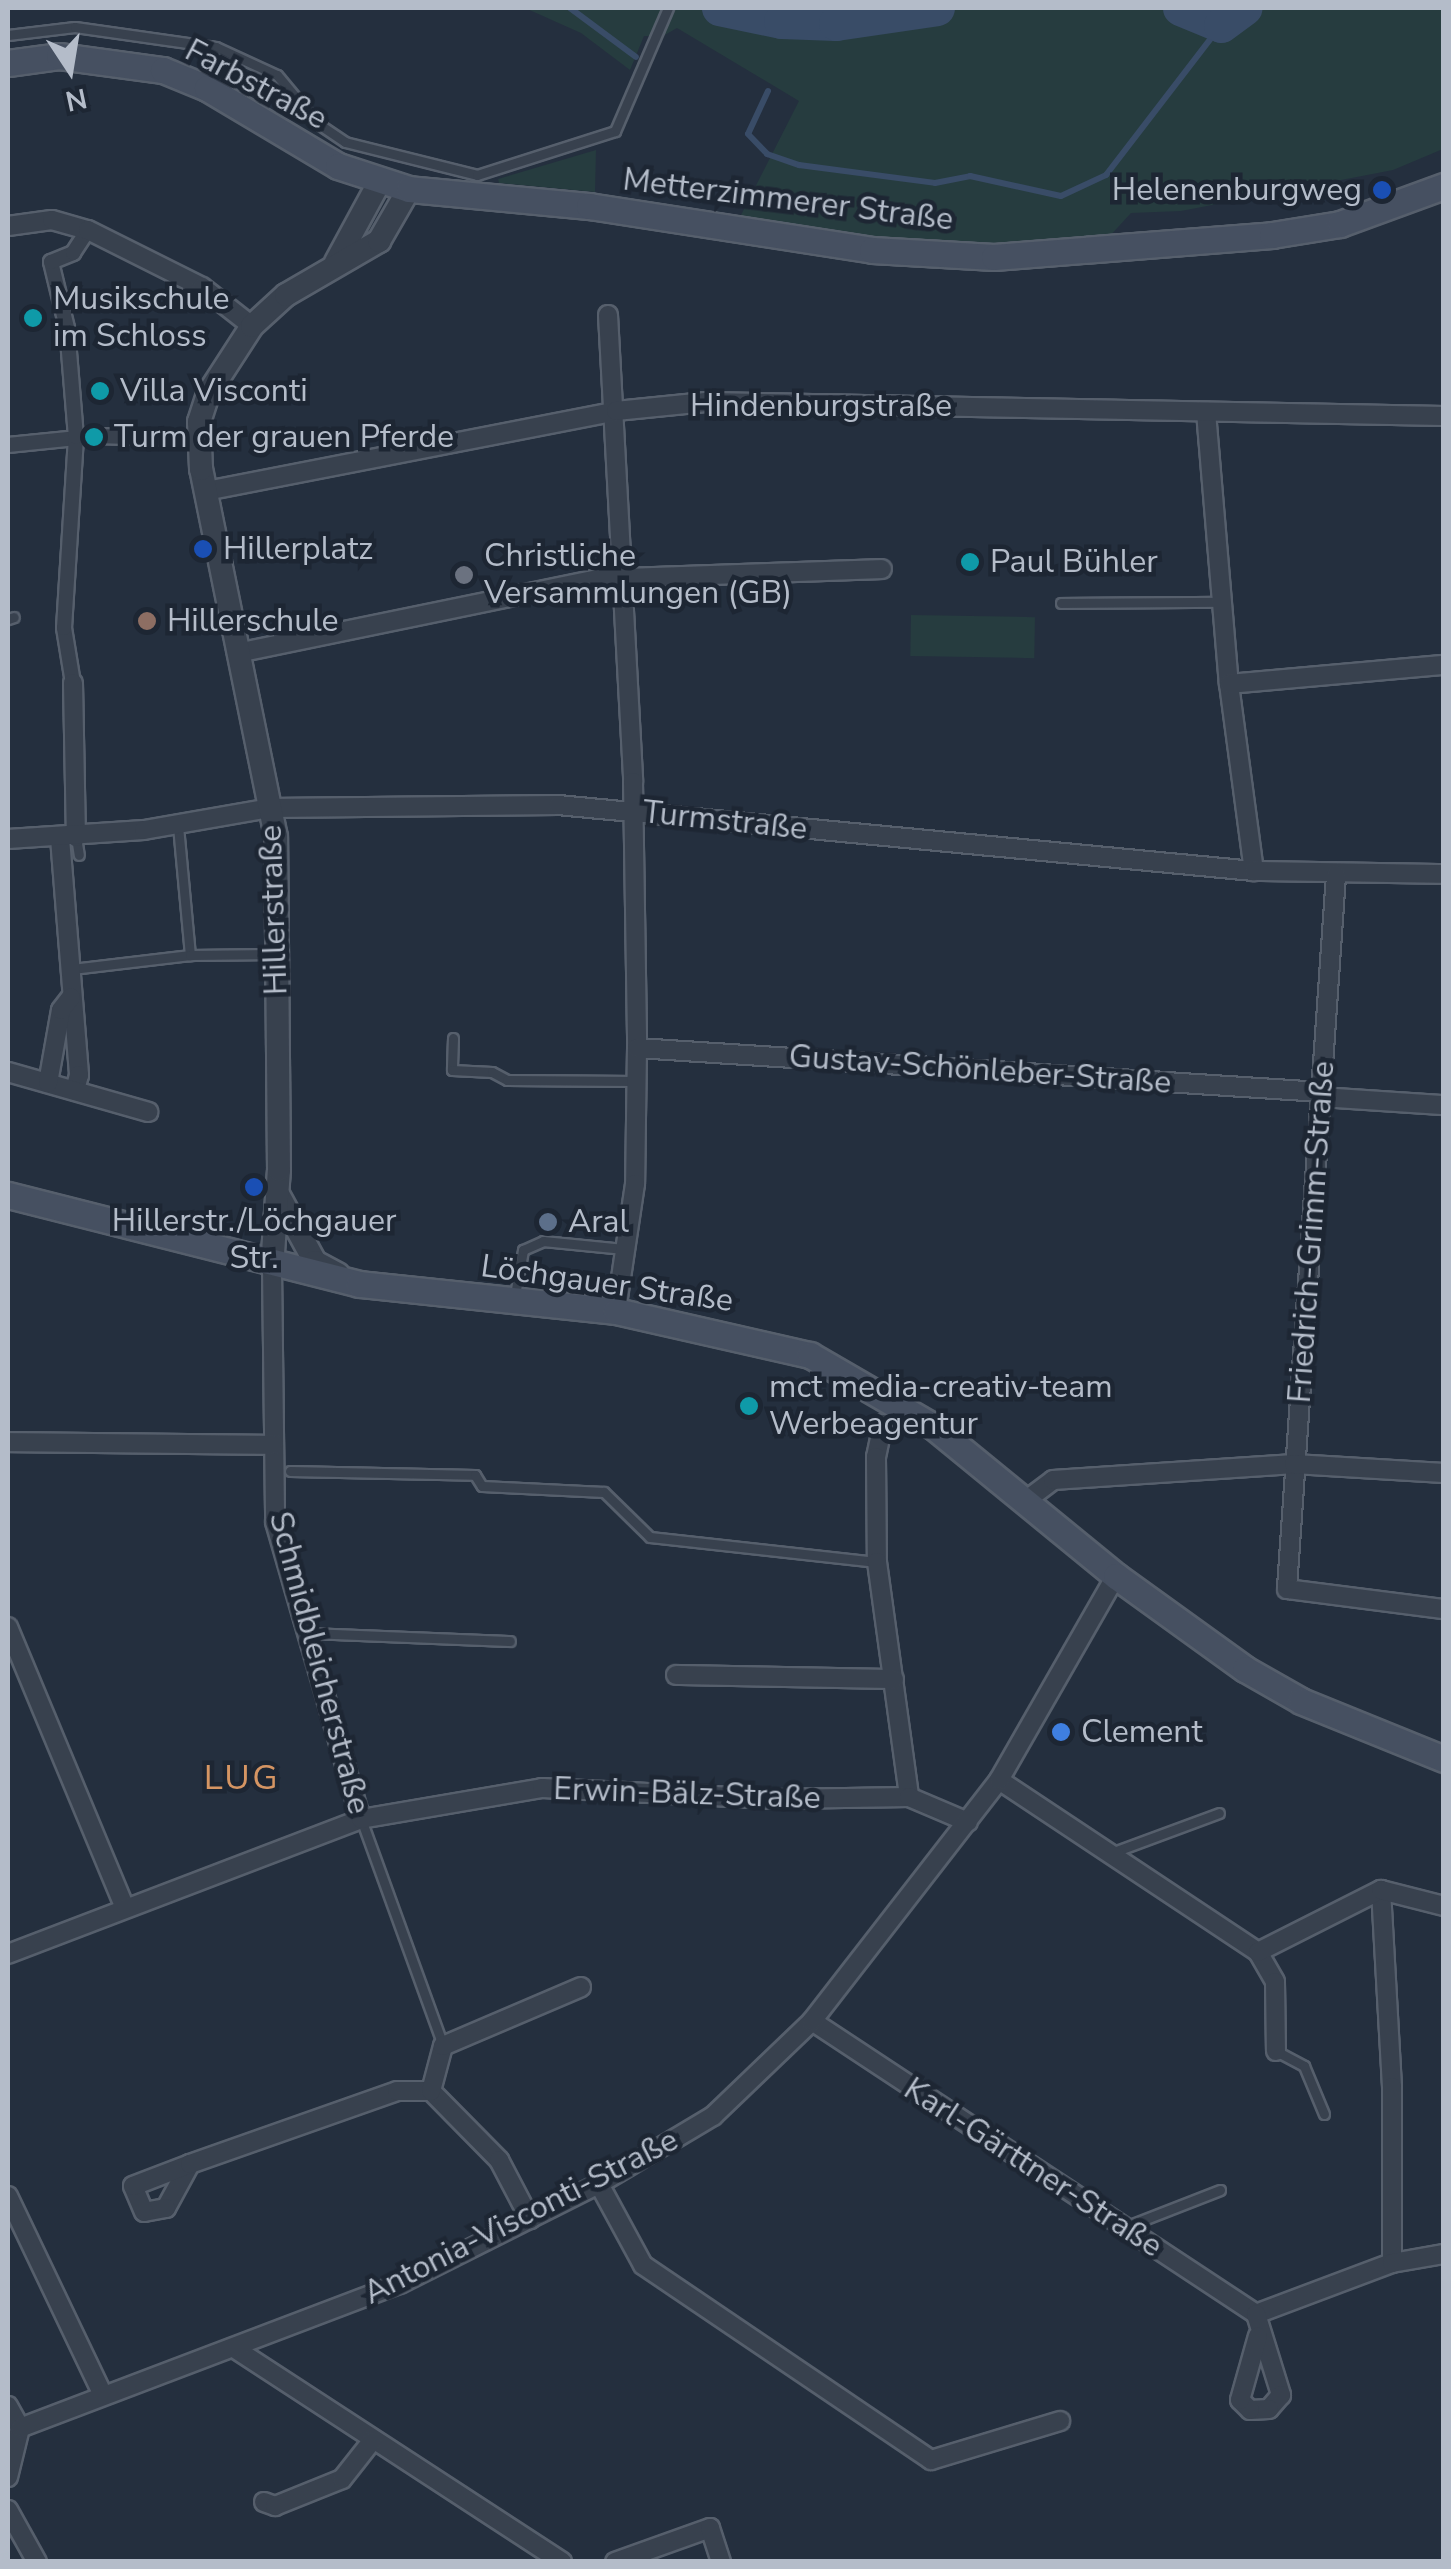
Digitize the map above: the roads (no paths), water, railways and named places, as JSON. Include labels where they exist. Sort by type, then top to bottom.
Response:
[{"type":"main road","name":"Farbstraße","points":[[8,64],[60,56],[163,70],[380,182],[409,189]]},
{"type":"main road","name":"Metterzimmerer Straße","points":[[409,189],[589,206],[872,250],[994,256],[1272,235],[1340,224],[1444,186]]},
{"type":"main road","name":"Löchgauer Straße","points":[[8,1194],[272,1267],[359,1284],[616,1311],[810,1355],[934,1427],[1028,1498],[1116,1576],[1300,1702],[1444,1759]]},
{"type":"street","points":[[334,265],[380,182]]},
{"type":"street","points":[[8,445],[76,438],[198,439],[208,394],[252,326],[334,265],[379,241],[409,189]]},
{"type":"street","points":[[8,226],[52,220],[88,230],[202,286],[252,326]]},
{"type":"street","points":[[75,1090],[70,969],[73,683],[64,628],[68,504],[76,438],[67,328],[50,262],[73,253],[88,230]]},
{"type":"street","points":[[608,315],[634,812],[637,1048],[631,1222],[616,1311]]},
{"type":"street","name":"Hindenburgstraße","points":[[206,491],[616,411],[706,402],[1444,416]]},
{"type":"street","points":[[1206,412],[1226,602],[1228,684],[1254,871]]},
{"type":"street","name":"Hillerstraße","points":[[198,439],[270,808],[278,954],[279,1196],[272,1267]]},
{"type":"street","points":[[237,653],[624,576],[882,569]]},
{"type":"street","points":[[1228,684],[1444,665]]},
{"type":"street","name":"Turmstraße","points":[[8,840],[72,843],[146,839],[177,823],[270,808],[512,804],[634,812],[1254,871],[1444,874]]},
{"type":"street","name":"Friedrich-Grimm-Straße","points":[[1336,875],[1287,1589],[1444,1609]]},
{"type":"street","points":[[48,1082],[62,1010],[71,997]]},
{"type":"street","name":"Gustav-Schönleber-Straße","points":[[637,1048],[1444,1105]]},
{"type":"street","points":[[8,1072],[148,1112]]},
{"type":"street","points":[[279,1196],[315,1262],[359,1284]]},
{"type":"street","name":"Schmidbleicherstraße","points":[[272,1267],[275,1522],[304,1633],[361,1819]]},
{"type":"street","points":[[883,1424],[876,1457],[877,1562],[909,1797]]},
{"type":"street","points":[[8,1442],[274,1445]]},
{"type":"street","points":[[1028,1498],[1054,1480],[1294,1464],[1444,1473]]},
{"type":"street","name":"Antonia-Visconti-Straße","points":[[20,2428],[237,2350],[400,2284],[599,2184],[713,2116],[812,2021],[968,1822],[999,1780],[1116,1576]]},
{"type":"street","points":[[8,1627],[125,1908]]},
{"type":"street","points":[[676,1675],[894,1679]]},
{"type":"street","points":[[999,1780],[1258,1952],[1276,1982],[1276,2052]]},
{"type":"street","name":"Erwin-Bälz-Straße","points":[[8,1954],[361,1819],[542,1788],[776,1799],[909,1797],[968,1822]]},
{"type":"street","points":[[1258,1952],[1381,1890],[1444,1906]]},
{"type":"street","points":[[1381,1890],[1392,2087],[1392,2264]]},
{"type":"street","points":[[431,2091],[443,2046],[581,1987]]},
{"type":"street","name":"Karl-Gärttner-Straße","points":[[812,2021],[1256,2314]]},
{"type":"street","points":[[190,2164],[397,2091],[431,2091],[498,2160],[530,2219]]},
{"type":"street","points":[[599,2184],[643,2265],[930,2460],[1060,2421]]},
{"type":"street","points":[[8,2196],[103,2395]]},
{"type":"street","points":[[1258,2336],[1256,2314],[1392,2264],[1444,2254]]},
{"type":"street","points":[[237,2350],[562,2562]]},
{"type":"street","points":[[8,2406],[20,2428],[8,2477]]},
{"type":"street","points":[[264,2502],[276,2506],[342,2479],[372,2441]]},
{"type":"street","points":[[8,2510],[36,2562]]},
{"type":"street","points":[[615,2562],[710,2528],[721,2562]]},
{"type":"lane","points":[[8,35],[75,27],[216,47],[277,75],[317,124],[345,142],[477,175],[608,136],[668,8]]},
{"type":"lane","points":[[1061,603],[1226,602]]},
{"type":"lane","points":[[177,823],[190,955]]},
{"type":"lane","points":[[70,969],[190,955],[278,954]]},
{"type":"lane","points":[[452,1038],[452,1070],[506,1080],[635,1081]]},
{"type":"lane","points":[[513,1302],[523,1250],[543,1241],[627,1249]]},
{"type":"lane","points":[[290,1471],[475,1475],[482,1486],[604,1492],[650,1536],[877,1562]]},
{"type":"lane","points":[[304,1633],[510,1641]]},
{"type":"lane","points":[[1108,1854],[1219,1813]]},
{"type":"lane","name":"Schmidbleicherstraße","points":[[361,1819],[443,2046]]},
{"type":"lane","points":[[1276,2052],[1304,2066],[1324,2114]]},
{"type":"lane","points":[[1123,2228],[1220,2190]]},
{"type":"waterway","points":[[570,8],[636,57]]},
{"type":"waterway","points":[[719,8],[781,21],[836,23],[937,8]]},
{"type":"waterway","points":[[1180,8],[1221,25],[1244,8]]},
{"type":"waterway","points":[[768,91],[748,134],[767,154],[799,165],[935,183],[970,176],[1061,196],[1106,175],[1221,25]]},
{"type":"place","name":"Helenenburgweg","points":[[1382,190]]},
{"type":"place","name":"Musikschule im Schloss","points":[[33,318]]},
{"type":"place","name":"Villa Visconti","points":[[100,391]]},
{"type":"place","name":"Turm der grauen Pferde","points":[[94,437]]},
{"type":"place","name":"Hillerplatz","points":[[203,549]]},
{"type":"place","name":"Paul Bühler","points":[[970,562]]},
{"type":"place","name":"Christliche Versammlungen (GB)","points":[[464,575]]},
{"type":"place","name":"Hillerschule","points":[[147,621]]},
{"type":"place","name":"Hillerstr./Löchgauer Str.","points":[[254,1187]]},
{"type":"place","name":"Aral","points":[[548,1222]]},
{"type":"place","name":"mct media-creativ-team Werbeagentur","points":[[749,1406]]},
{"type":"place","name":"Clement","points":[[1061,1732]]},
{"type":"district","name":"LUG","points":[[242,1778]]}]
